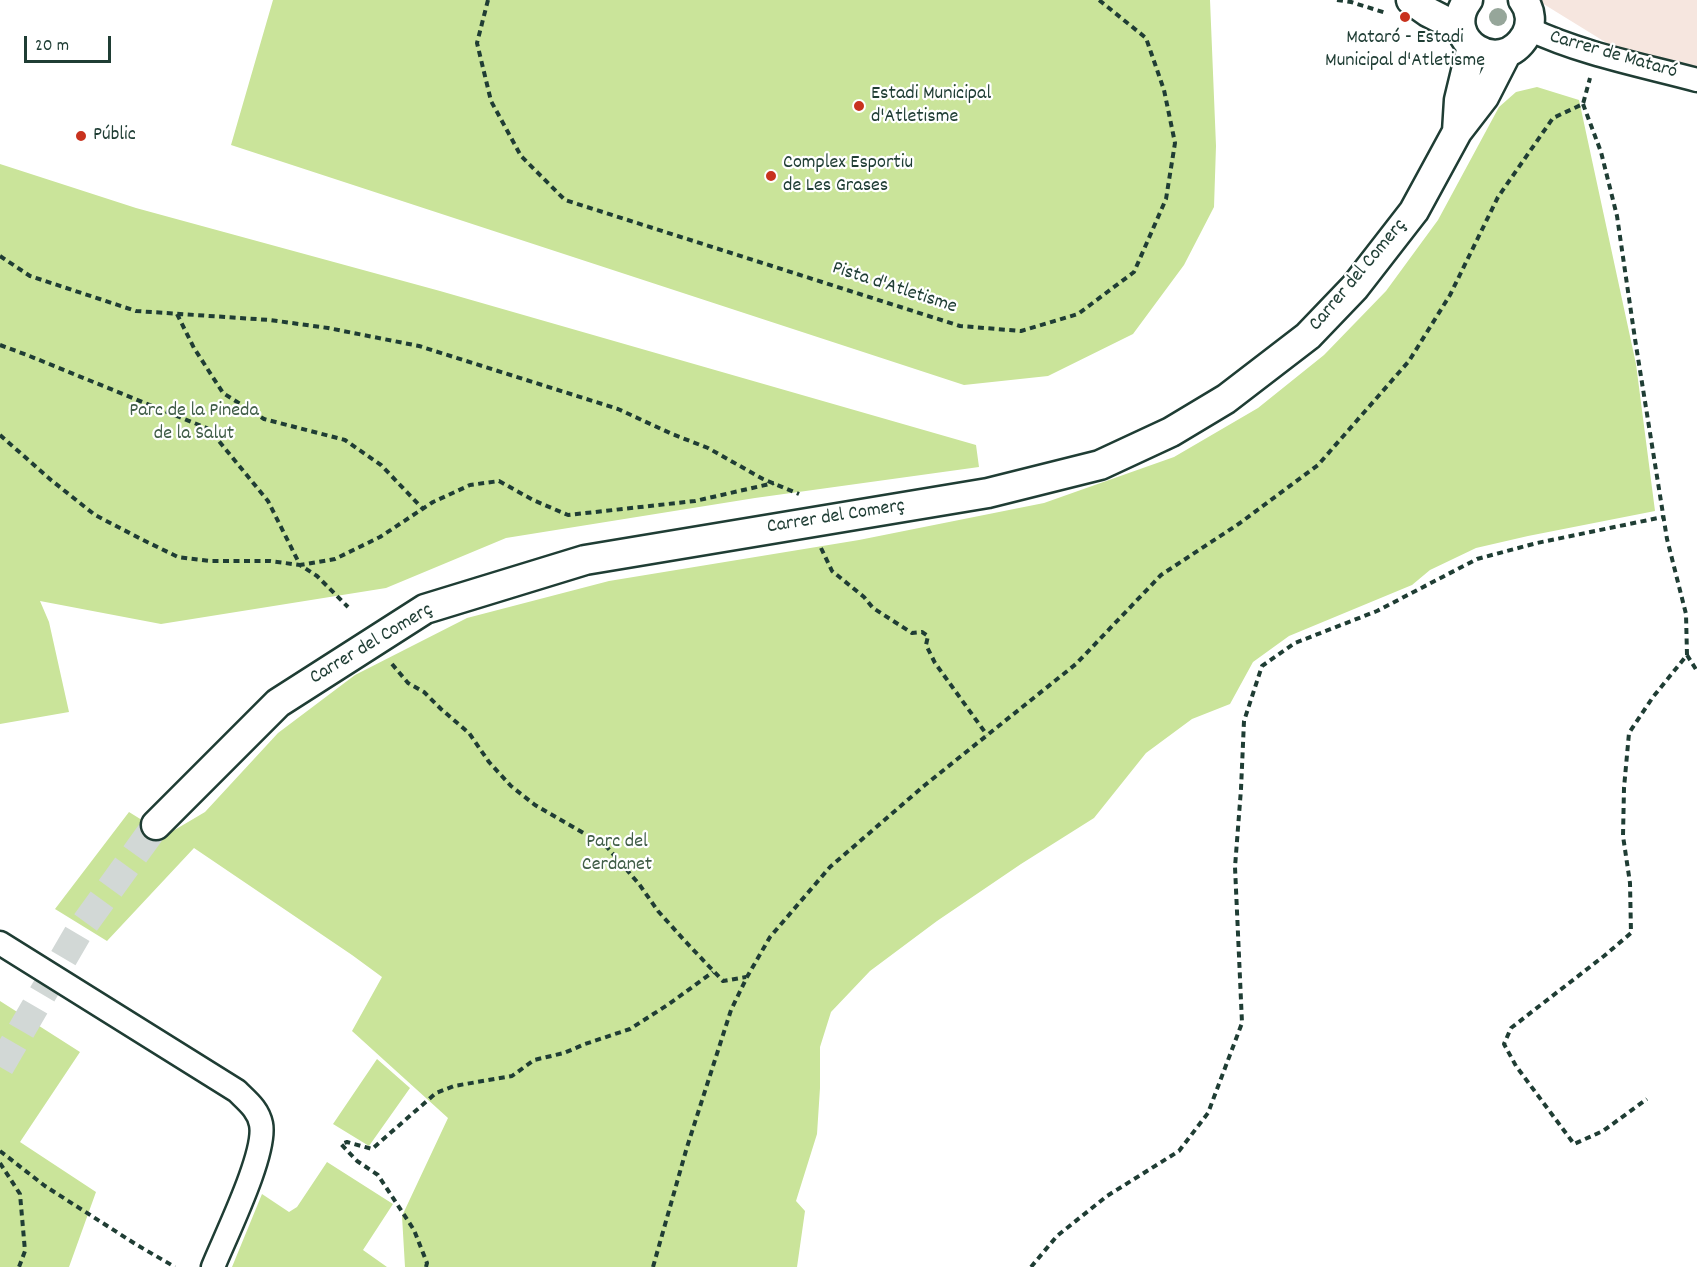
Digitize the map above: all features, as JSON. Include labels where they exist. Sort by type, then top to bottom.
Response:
[{"type":"street","points":[[1411,0],[1488,55],[1506,54]]},
{"type":"street","name":"Carrer del Comerç","points":[[1457,132],[1467,38],[1461,16],[1468,0]]},
{"type":"street","points":[[1523,0],[1530,16],[1529,29]]},
{"type":"street","name":"Carrer del Comerç","points":[[156,825],[278,703],[425,609],[585,560],[988,494],[1100,465],[1171,432],[1226,399],[1308,336],[1355,287],[1414,211],[1457,132],[1484,97],[1506,54],[1521,44],[1529,29]]},
{"type":"street","name":"Carrer de Mataró","points":[[1529,29],[1596,54],[1697,80]]},
{"type":"street","points":[[0,944],[237,1091],[254,1107],[261,1124],[261,1142],[253,1170],[213,1267]]},
{"type":"path","name":"Pista d'Atletisme","points":[[488,0],[477,43],[491,101],[521,156],[565,200],[960,326],[1021,331],[1078,314],[1134,272],[1166,199],[1175,143],[1164,90],[1146,38],[1099,0]]},
{"type":"path","points":[[1337,0],[1351,2]]},
{"type":"path","points":[[1596,54],[1583,104],[1601,152],[1617,216],[1667,539],[1686,614],[1687,655],[1697,671]]},
{"type":"path","points":[[653,1267],[687,1147],[731,1010],[770,937],[830,867],[925,785],[1076,664],[1161,575],[1240,524],[1318,465],[1409,361],[1450,295],[1498,197],[1553,118],[1583,104]]},
{"type":"path","points":[[0,256],[30,276],[136,311],[270,320],[328,328],[418,346],[618,409],[708,448],[807,498]]},
{"type":"path","points":[[177,314],[194,348],[223,393],[264,419],[345,440],[381,465],[423,509]]},
{"type":"path","points":[[0,345],[209,429],[268,501],[300,566],[317,576],[348,607]]},
{"type":"path","points":[[0,435],[51,480],[95,514],[178,557],[210,561],[270,561],[300,566],[335,559],[380,537],[433,502],[470,485],[499,481],[533,500],[568,515],[695,501],[774,483]]},
{"type":"path","points":[[1031,1267],[1057,1236],[1107,1196],[1179,1151],[1208,1113],[1242,1023],[1234,867],[1244,721],[1262,666],[1295,643],[1377,611],[1478,559],[1537,543],[1664,517]]},
{"type":"path","points":[[821,548],[832,570],[873,608],[912,633],[922,632],[928,636],[926,645],[935,663],[987,735]]},
{"type":"path","points":[[1647,1100],[1604,1131],[1574,1144],[1516,1066],[1504,1044],[1511,1028],[1631,933],[1630,883],[1623,836],[1624,788],[1629,734],[1653,697],[1687,655]]},
{"type":"path","points":[[388,659],[408,683],[424,692],[469,732],[489,762],[511,786],[535,805],[606,846],[639,884],[658,911],[723,981],[747,977]]},
{"type":"path","points":[[426,1267],[427,1263],[414,1230],[378,1175],[357,1161],[341,1143],[346,1142],[372,1149],[436,1093],[454,1086],[512,1076],[534,1060],[564,1053],[630,1029],[713,972]]},
{"type":"path","points":[[0,1151],[45,1186],[175,1267]]},
{"type":"path","points":[[0,1164],[20,1194],[25,1251],[20,1267]]},
{"type":"shaded area","points":[[1537,0],[1697,0],[1697,69],[1610,45]]},
{"type":"green space","name":"Complex Esportiu de Les Grases","points":[[273,0],[1210,0],[1216,146],[1214,207],[1184,265],[1133,334],[1048,376],[964,385],[231,145]]},
{"type":"green space","name":"Parc del Cerdanet","points":[[1537,87],[1579,100],[1636,364],[1655,511],[1476,548],[1430,570],[1412,585],[1289,636],[1253,662],[1230,704],[1192,719],[1146,753],[1094,818],[937,921],[870,971],[831,1012],[820,1047],[817,1134],[796,1201],[805,1211],[797,1267],[405,1267],[402,1216],[448,1118],[352,1031],[382,977],[194,848],[107,941],[55,909],[129,812],[166,835],[205,812],[278,733],[355,675],[467,618],[609,581],[859,540],[1044,503],[1174,457],[1258,408],[1324,355],[1386,291],[1438,220],[1499,107],[1516,92]]},
{"type":"green space","name":"Parc de la Pineda de la Salut","points":[[0,164],[136,208],[440,291],[976,445],[979,467],[755,498],[506,538],[386,588],[161,624],[40,601],[49,622],[69,712],[0,724]]},
{"type":"green space","points":[[0,1001],[80,1052],[20,1142],[96,1192],[69,1267],[0,1267]]},
{"type":"green space","points":[[377,1059],[410,1088],[369,1146],[333,1124]]},
{"type":"green space","points":[[327,1162],[393,1204],[363,1250],[387,1267],[232,1267],[262,1194],[289,1212],[297,1207]]},
{"type":"tunnel","points":[[0,1067],[78,933],[156,825]]},
{"type":"place","name":"Mataró - Estadi Municipal d'Atletisme","points":[[1405,17]]},
{"type":"place","name":"Estadi Municipal d'Atletisme","points":[[859,106]]},
{"type":"place","name":"Públic","points":[[81,136]]},
{"type":"place","name":"Complex Esportiu de Les Grases","points":[[771,176]]}]
